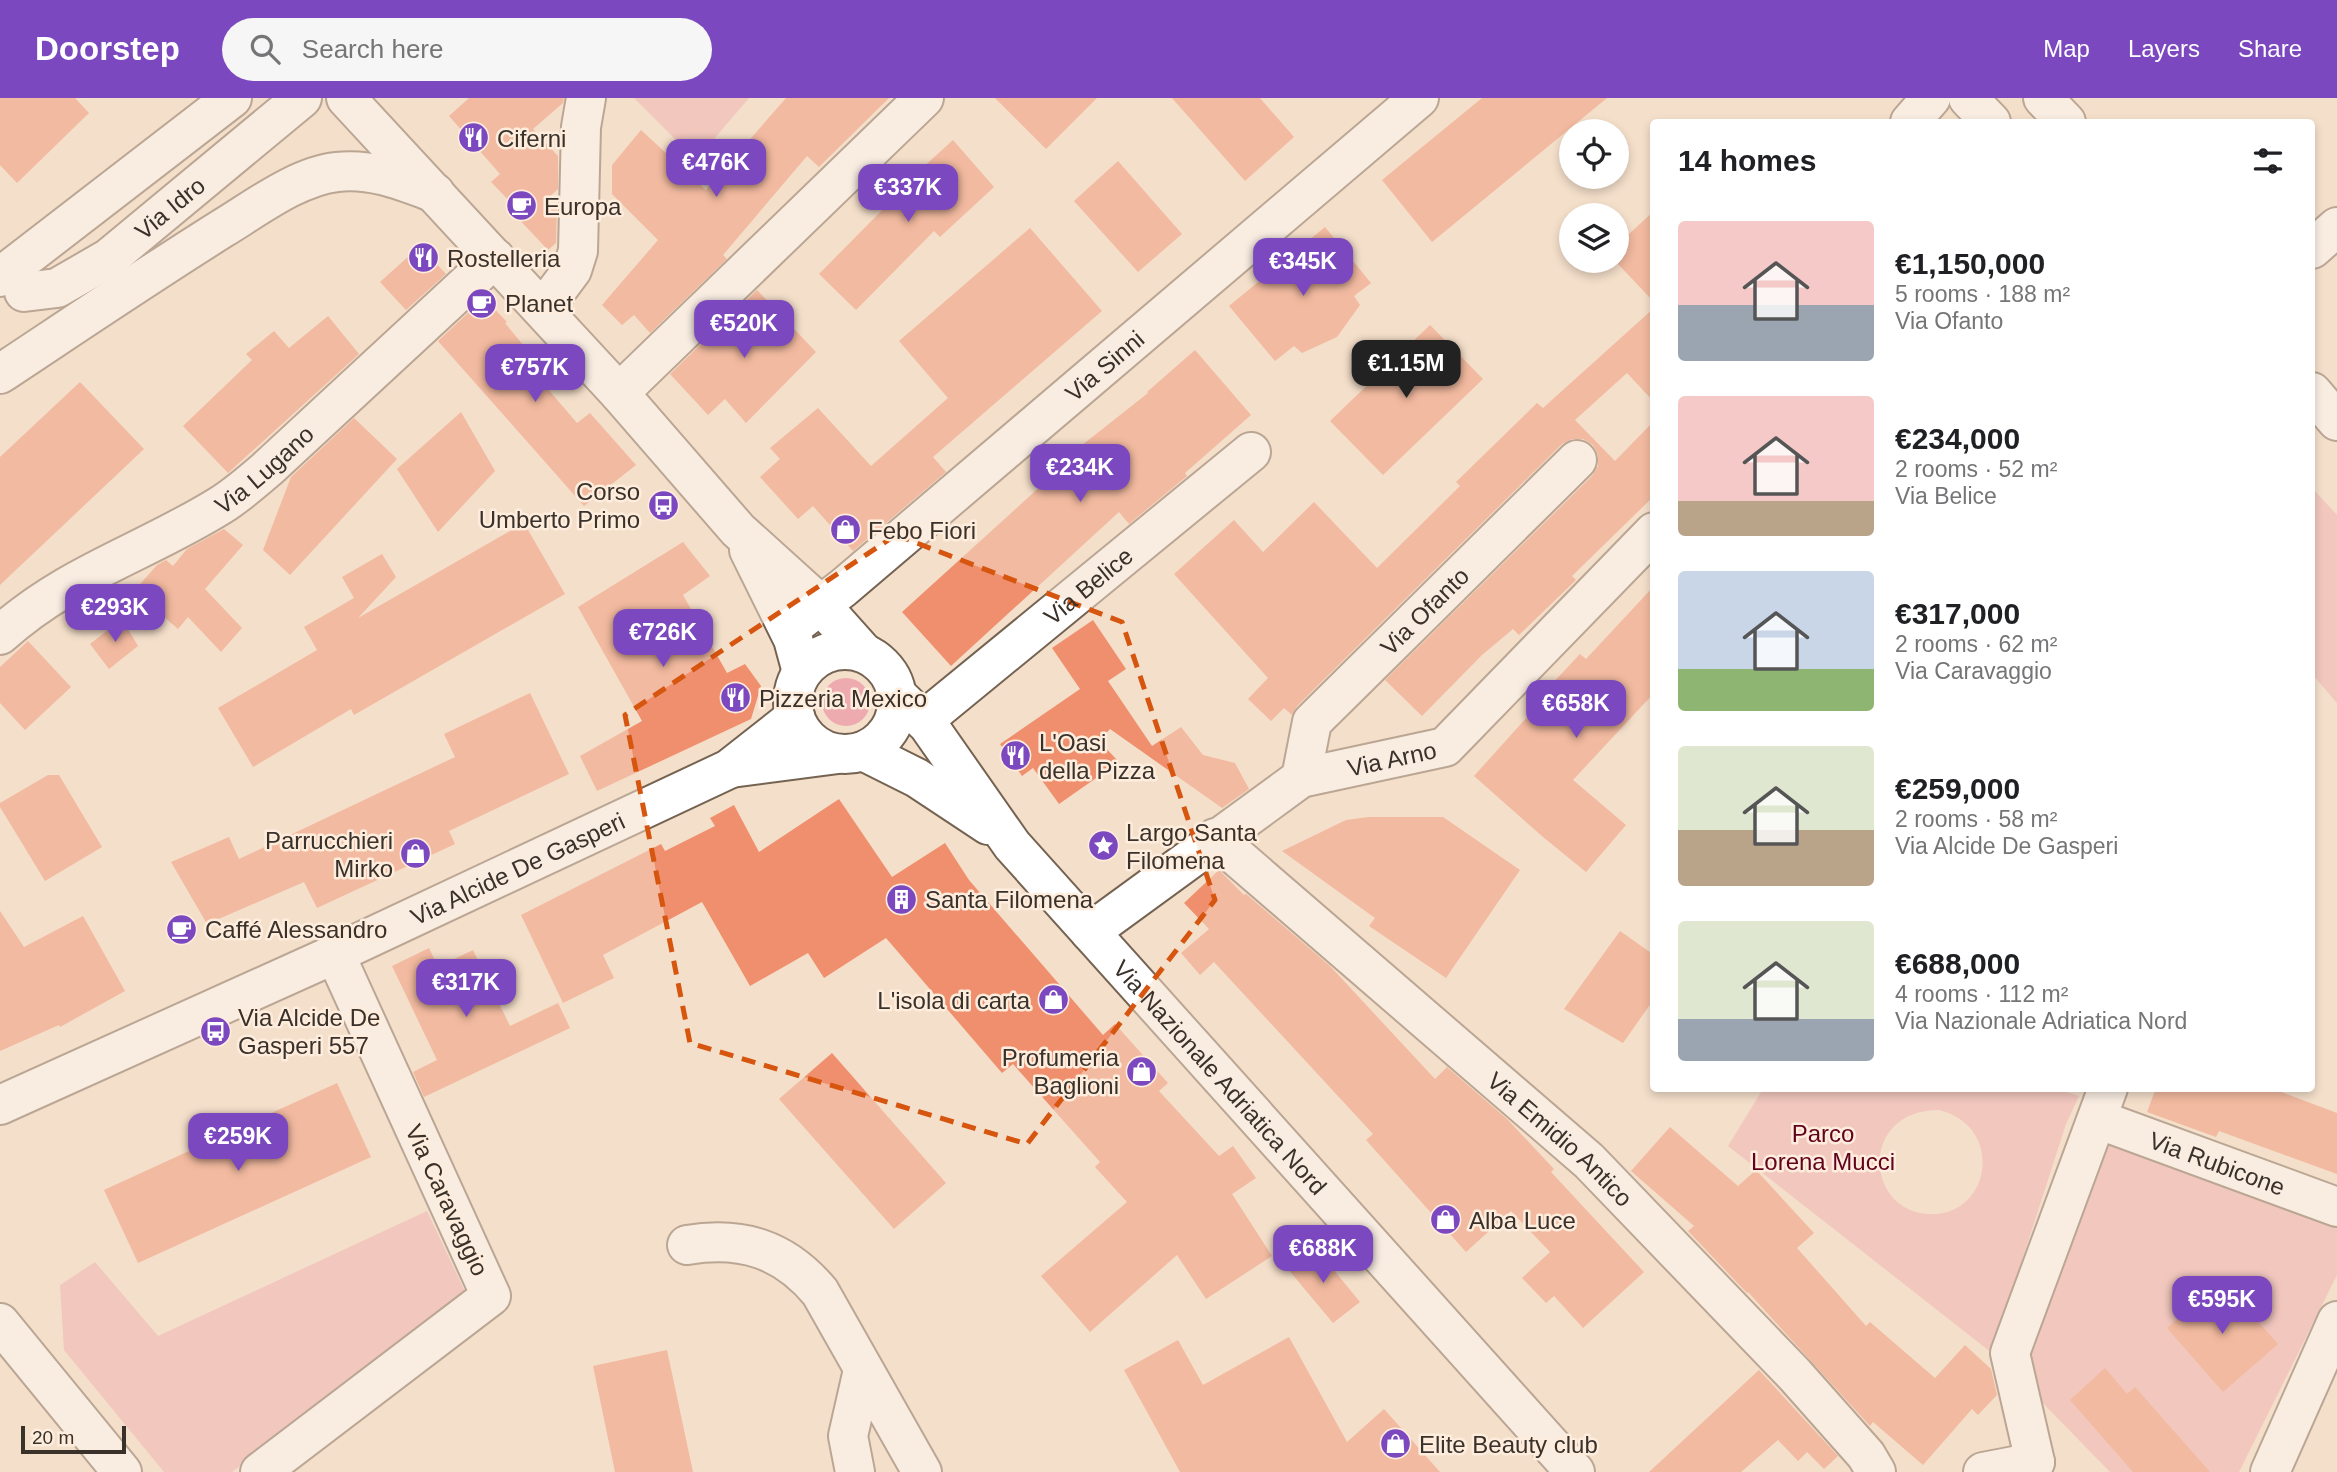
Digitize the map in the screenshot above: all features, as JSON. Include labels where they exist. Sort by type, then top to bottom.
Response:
[{"type":"main road","points":[[12,285],[232,98]]},
{"type":"main road","name":"Via Idro","points":[[12,285],[57,288],[109,258],[302,98]]},
{"type":"main road","points":[[346,98],[543,309],[738,530],[821,606],[863,652]]},
{"type":"main road","points":[[543,309],[572,270],[578,251],[581,127],[586,98]]},
{"type":"main road","points":[[619,393],[924,98]]},
{"type":"main road","name":"Via Sinni","points":[[789,629],[821,606],[1419,98]]},
{"type":"main road","points":[[1913,119],[1931,98]]},
{"type":"main road","points":[[1968,98],[1988,119]]},
{"type":"main road","points":[[2043,98],[2063,119]]},
{"type":"main road","points":[[0,374],[276,195],[318,176],[347,172],[380,174],[435,193]]},
{"type":"main road","points":[[2315,247],[2337,227]]},
{"type":"main road","name":"Via Lugano","points":[[0,635],[47,597],[86,574],[187,525],[234,496],[267,469],[495,258]]},
{"type":"main road","points":[[2315,396],[2337,421]]},
{"type":"main road","name":"Via Belice","points":[[911,708],[1251,452]]},
{"type":"main road","name":"Via Ofanto","points":[[1301,778],[1312,722],[1577,460]]},
{"type":"main road","points":[[738,530],[789,629],[797,648],[802,672]]},
{"type":"main road","name":"Via Arno","points":[[1090,932],[1215,838],[1301,778],[1445,747],[1650,536]]},
{"type":"main road","points":[[846,649],[863,652],[876,659],[886,669],[911,708],[1006,838],[900,768],[851,753],[824,750],[811,742],[801,731],[795,718],[795,686],[802,672],[814,660],[829,652],[846,649]]},
{"type":"main road","points":[[851,753],[879,743],[890,729],[897,713],[911,708]]},
{"type":"main road","name":"Via Alcide De Gasperi","points":[[0,1105],[335,954],[729,768],[795,718]]},
{"type":"main road","name":"Via Alcide De Gasperi","points":[[729,768],[851,753]]},
{"type":"main road","name":"Via Nazionale Adriatica Nord","points":[[1006,838],[1575,1472]]},
{"type":"main road","name":"Via Emidio Antico","points":[[1215,838],[1589,1161],[1795,1375],[1866,1455],[1876,1472]]},
{"type":"main road","name":"Via Caravaggio","points":[[260,1472],[491,1296],[335,954]]},
{"type":"main road","points":[[1983,1472],[2044,1467],[2010,1353],[2103,1104]]},
{"type":"main road","name":"Via Rubicone","points":[[2103,1104],[2337,1207]]},
{"type":"main road","points":[[687,1245],[712,1241],[738,1243],[785,1259],[803,1273],[820,1292],[922,1472]]},
{"type":"main road","points":[[2270,1472],[2337,1321]]},
{"type":"main road","points":[[0,1323],[122,1472]]},
{"type":"main road","points":[[855,1472],[848,1436],[863,1370]]},
{"type":"highlighted area","points":[[896,535],[1122,622],[1215,900],[1027,1144],[690,1043],[625,715]]},
{"type":"green space","points":[[634,98],[749,98],[696,160]]},
{"type":"green space","points":[[2315,491],[2337,515],[2337,703],[2315,677]]},
{"type":"green space","points":[[846,678],[863,685],[870,702],[863,719],[846,726],[829,719],[822,702],[829,685]]},
{"type":"green space","name":"Parco Lorena Mucci","points":[[1761,1092],[2067,1092],[2079,1096],[2066,1124],[1992,1353],[1728,1146]],"holes":[[[1939,1110],[1961,1120],[1975,1134],[1982,1152],[1982,1170],[1976,1188],[1965,1202],[1948,1212],[1927,1214],[1906,1208],[1891,1196],[1882,1179],[1880,1160],[1884,1142],[1895,1126],[1913,1114]]]},
{"type":"green space","points":[[2101,1136],[2337,1223],[2337,1275],[2239,1472],[2110,1472],[2034,1394],[2026,1356]]},
{"type":"green space","points":[[427,1211],[468,1298],[232,1472],[164,1472],[64,1350],[60,1285],[95,1262],[158,1336]]},
{"type":"building","points":[[0,98],[75,98],[89,113],[17,183],[0,165]]},
{"type":"building","points":[[469,98],[564,98],[563,103],[533,129],[558,156],[558,189],[547,199],[557,210],[556,243],[548,250],[515,215],[519,211],[491,182],[500,174],[449,116]]},
{"type":"building","points":[[786,98],[889,98],[819,167],[807,156],[723,255],[727,259],[650,333],[634,315],[622,325],[602,305],[658,240],[612,194],[612,165],[641,130],[706,190]]},
{"type":"building","points":[[995,98],[1097,98],[1046,149]]},
{"type":"building","points":[[1172,98],[1260,98],[1294,137],[1245,181]]},
{"type":"building","points":[[1482,98],[1607,98],[1581,119],[1559,119],[1559,137],[1432,242],[1382,180]]},
{"type":"building","points":[[953,140],[994,187],[940,237],[934,231],[856,310],[819,274],[899,193],[897,191]]},
{"type":"building","points":[[1118,161],[1182,234],[1138,272],[1074,201]]},
{"type":"building","points":[[1650,215],[1650,298],[1626,273],[1629,273],[1629,234]]},
{"type":"building","points":[[1325,227],[1371,283],[1354,296],[1360,305],[1337,337],[1302,353],[1294,346],[1275,361],[1229,306]]},
{"type":"building","points":[[1030,228],[1102,311],[933,457],[946,472],[853,551],[813,506],[798,519],[760,477],[780,459],[770,448],[818,408],[871,466],[948,398],[899,341]]},
{"type":"building","points":[[420,246],[446,274],[406,310],[380,282]]},
{"type":"building","points":[[757,290],[816,352],[746,423],[725,399],[708,415],[670,374]]},
{"type":"building","points":[[484,298],[507,322],[505,323],[548,375],[541,381],[577,423],[590,413],[636,465],[584,506],[438,341]]},
{"type":"building","points":[[1650,312],[1650,398],[1627,373],[1575,420],[1615,461],[1650,425],[1650,500],[1572,576],[1576,580],[1519,635],[1513,629],[1482,655],[1422,716],[1385,680],[1592,476],[1598,466],[1598,455],[1593,445],[1583,439],[1572,439],[1562,444],[1297,706],[1292,715],[1284,708],[1271,721],[1248,699],[1268,678],[1174,574],[1234,520],[1263,552],[1314,502],[1377,568],[1460,486],[1456,482],[1537,403],[1543,408]]},
{"type":"building","points":[[328,316],[359,354],[228,473],[183,426],[252,360],[246,354],[274,331],[289,348]]},
{"type":"building","points":[[1430,325],[1483,379],[1383,475],[1330,421]]},
{"type":"building","points":[[1195,350],[1251,415],[1185,473],[1187,476],[1129,524],[1119,512],[951,666],[902,612],[1074,456],[1072,453],[1148,393]]},
{"type":"building","points":[[80,382],[144,449],[0,585],[0,457]]},
{"type":"building","points":[[461,412],[495,471],[438,532],[397,469]]},
{"type":"building","points":[[354,418],[397,459],[290,575],[263,550],[291,477]]},
{"type":"building","points":[[524,523],[565,594],[354,715],[351,709],[253,767],[218,708],[317,650],[304,627],[354,598],[342,577],[382,554],[396,577],[358,618]]},
{"type":"building","points":[[224,529],[243,545],[205,589],[242,628],[221,652],[188,617],[178,629],[134,591],[157,565],[166,560],[173,566],[187,549]]},
{"type":"building","points":[[683,542],[710,576],[683,595],[727,673],[745,664],[761,686],[751,719],[597,791],[580,756],[642,721],[578,607]]},
{"type":"building","points":[[1650,590],[1650,697],[1573,780],[1626,825],[1586,872],[1474,776],[1537,706],[1534,703],[1580,654],[1586,659]]},
{"type":"building","points":[[122,619],[138,646],[109,669],[90,644]]},
{"type":"building","points":[[1093,620],[1126,669],[1108,681],[1152,746],[1181,727],[1203,755],[1235,763],[1249,789],[1222,808],[1110,729],[1099,741],[1119,762],[1059,804],[1033,768],[1022,776],[1000,744],[1080,689],[1052,648]]},
{"type":"building","points":[[28,641],[71,687],[25,730],[0,703],[0,667]]},
{"type":"building","points":[[530,693],[569,774],[449,831],[455,844],[317,908],[304,882],[207,924],[171,862],[229,837],[239,859],[455,757],[444,734]]},
{"type":"building","points":[[48,775],[59,775],[102,847],[45,881],[0,803]]},
{"type":"building","points":[[839,799],[892,877],[945,843],[969,880],[1103,1035],[1115,1024],[1168,1083],[1159,1091],[1219,1156],[1233,1146],[1256,1178],[1232,1194],[1272,1256],[1206,1299],[1177,1255],[1090,1332],[1041,1276],[1127,1202],[1095,1167],[1100,1162],[1013,1064],[1002,1073],[886,938],[824,978],[808,953],[750,986],[702,902],[603,955],[614,978],[563,1003],[521,915],[661,844],[665,851],[715,826],[710,818],[734,805],[759,852]]},
{"type":"building","points":[[1368,817],[1443,817],[1520,870],[1446,978],[1369,926],[1375,918],[1282,851],[1346,820]]},
{"type":"building","points":[[1219,870],[1244,895],[1330,966],[1435,1079],[1447,1067],[1507,1119],[1554,1169],[1551,1172],[1644,1272],[1583,1328],[1554,1296],[1546,1303],[1522,1278],[1550,1252],[1511,1211],[1466,1252],[1366,1140],[1373,1134],[1214,962],[1200,975],[1181,953],[1209,929],[1184,903]]},
{"type":"building","points":[[0,911],[24,947],[83,916],[125,991],[60,1027],[59,1025],[0,1051]]},
{"type":"building","points":[[1620,931],[1650,952],[1650,1005],[1623,1043],[1564,1009]]},
{"type":"building","points":[[429,948],[438,967],[473,950],[510,1026],[558,1003],[570,1028],[424,1097],[413,1072],[437,1060],[392,966]]},
{"type":"building","points":[[832,1053],[946,1183],[894,1229],[779,1099]]},
{"type":"building","points":[[337,1083],[371,1157],[138,1263],[104,1190]]},
{"type":"building","points":[[2154,1092],[2282,1092],[2337,1113],[2337,1174],[2219,1131],[2216,1137],[2147,1112]]},
{"type":"building","points":[[1670,1127],[1738,1186],[1756,1170],[1814,1233],[1797,1248],[1866,1326],[1870,1322],[1935,1378],[1965,1345],[1991,1369],[1997,1395],[1978,1415],[1972,1409],[1923,1465],[1873,1422],[1870,1426],[1748,1292],[1688,1231],[1694,1226],[1631,1171]]},
{"type":"building","points":[[1314,1246],[1360,1302],[1333,1323],[1287,1268]]},
{"type":"building","points":[[2221,1280],[2278,1344],[2223,1392],[2167,1328]]},
{"type":"building","points":[[1289,1337],[1347,1442],[1384,1409],[1440,1472],[1180,1472],[1124,1370],[1178,1340],[1203,1385]]},
{"type":"building","points":[[667,1350],[693,1472],[615,1472],[593,1366]]},
{"type":"building","points":[[2105,1368],[2127,1394],[2135,1387],[2210,1472],[2133,1472],[2070,1400]]},
{"type":"building","points":[[1759,1370],[1838,1456],[1824,1469],[1807,1452],[1798,1461],[1778,1440],[1741,1472],[1649,1472]]},
{"type":"place","name":"Ciferni","points":[[474,138]]},
{"type":"place","name":"Europa","points":[[521,206]]},
{"type":"place","name":"Rostelleria","points":[[424,258]]},
{"type":"place","name":"Planet","points":[[482,303]]},
{"type":"place","name":"Corso Umberto Primo","points":[[663,505]]},
{"type":"place","name":"Febo Fiori","points":[[845,530]]},
{"type":"place","name":"Pizzeria Mexico","points":[[736,698]]},
{"type":"place","name":"L'Oasi della Pizza","points":[[1016,756]]},
{"type":"place","name":"Largo Santa Filomena","points":[[1103,846]]},
{"type":"place","name":"Parrucchieri Mirko","points":[[416,854]]},
{"type":"place","name":"Santa Filomena","points":[[902,899]]},
{"type":"place","name":"Caffé Alessandro","points":[[182,929]]},
{"type":"place","name":"L'isola di carta","points":[[1053,1000]]},
{"type":"place","name":"Via Alcide De Gasperi 557","points":[[215,1031]]},
{"type":"place","name":"Profumeria Baglioni","points":[[1142,1071]]},
{"type":"place","name":"Alba Luce","points":[[1446,1220]]},
{"type":"place","name":"Elite Beauty club","points":[[1396,1444]]}]
